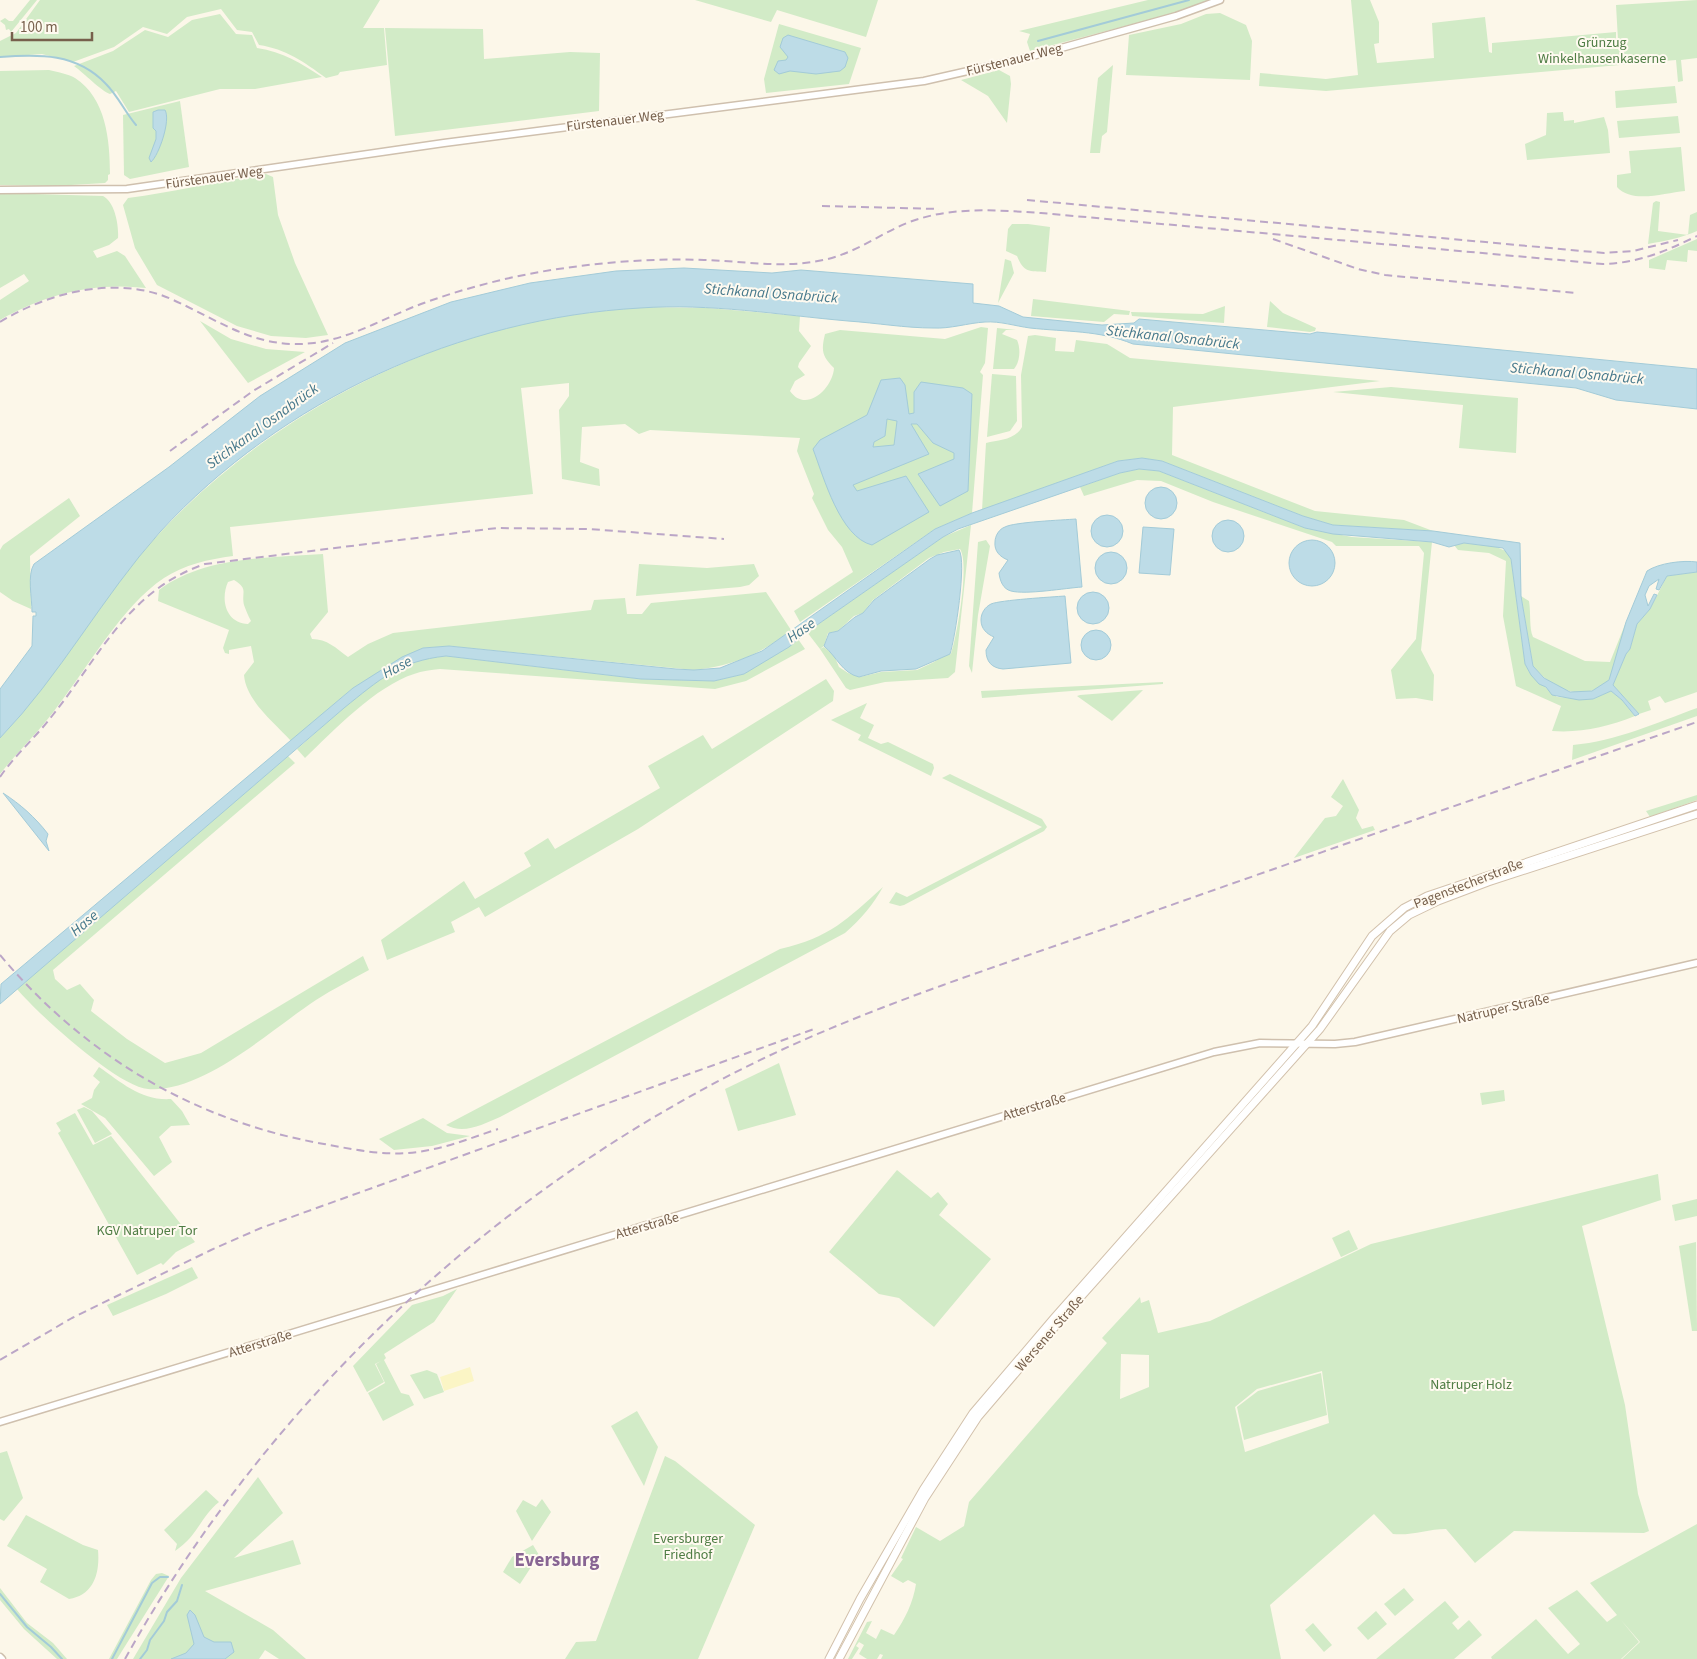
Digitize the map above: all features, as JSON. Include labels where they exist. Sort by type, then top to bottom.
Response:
[{"type":"main road","name":"Pagenstecherstraße","points":[[1308,1043],[1327,1020],[1381,941],[1409,915],[1430,904],[1697,805]]},
{"type":"main road","name":"Pagenstecherstraße","points":[[1297,1043],[1328,1004],[1372,936],[1409,905],[1427,896],[1627,832],[1697,814]]},
{"type":"main road","name":"Wersener Straße","points":[[829,1659],[860,1599],[924,1487],[973,1413],[1054,1318],[1297,1043]]},
{"type":"main road","name":"Wersener Straße","points":[[839,1659],[921,1506],[950,1457],[978,1417],[1078,1300],[1308,1043]]},
{"type":"street","name":"Fürstenauer Weg","points":[[0,190],[126,189],[471,139],[924,81],[1029,57],[1176,16],[1220,0]]},
{"type":"street","name":"Natruper Straße","points":[[1297,1043],[1355,1042],[1697,963]]},
{"type":"street","name":"Atterstraße","points":[[0,1422],[1205,1054],[1260,1042],[1297,1043]]},
{"type":"green space","points":[[30,0],[37,0],[11,32],[9,29],[6,30],[5,25],[0,21],[5,18],[13,21]]},
{"type":"green space","points":[[40,0],[380,0],[363,28],[384,28],[387,65],[340,72],[338,75],[326,78],[286,53],[259,45],[252,32],[237,30],[221,9],[187,17],[167,34],[143,27],[114,47],[73,62],[42,54],[0,57],[0,41],[16,33]]},
{"type":"green space","points":[[695,0],[878,0],[866,37],[777,10],[771,22]]},
{"type":"green space","points":[[1148,0],[1211,0],[1175,13],[1030,51],[1027,42],[1030,34],[1019,31]]},
{"type":"green space","name":"Grünzug Winkelhausenkaserne","points":[[1351,0],[1370,0],[1379,22],[1379,43],[1374,44],[1377,63],[1434,58],[1432,23],[1485,17],[1489,52],[1492,53],[1492,43],[1616,32],[1616,40],[1618,40],[1616,5],[1697,0],[1697,58],[1681,60],[1683,81],[1678,82],[1676,60],[1326,91],[1259,86],[1260,73],[1326,79],[1358,75]]},
{"type":"green space","points":[[1220,13],[1246,25],[1252,41],[1250,80],[1126,75],[1129,35],[1181,24],[1206,14]]},
{"type":"green space","points":[[220,14],[236,34],[252,35],[257,48],[275,52],[291,59],[322,77],[255,89],[220,89],[129,112],[116,91],[110,94],[106,92],[74,66],[113,51],[145,30],[168,37],[192,20]]},
{"type":"green space","points":[[779,24],[861,48],[849,84],[766,93],[764,79]]},
{"type":"green space","points":[[385,28],[483,29],[484,59],[570,52],[600,53],[599,111],[395,136]]},
{"type":"green space","points":[[1113,65],[1107,132],[1102,136],[1100,153],[1090,153],[1098,78]]},
{"type":"green space","points":[[49,70],[75,78],[85,86],[100,108],[109,147],[110,174],[105,183],[54,186],[0,185],[0,71]]},
{"type":"green space","points":[[999,70],[1010,76],[1011,84],[1007,123],[988,96],[961,80]]},
{"type":"green space","points":[[1675,86],[1677,103],[1616,108],[1615,91]]},
{"type":"green space","points":[[180,101],[189,167],[130,179],[124,175],[123,115]]},
{"type":"green space","points":[[1563,112],[1564,121],[1574,120],[1574,123],[1604,117],[1608,130],[1610,153],[1527,160],[1525,144],[1546,135],[1547,113]]},
{"type":"green space","points":[[1678,116],[1680,133],[1619,138],[1617,121]]},
{"type":"green space","points":[[1681,147],[1685,191],[1640,196],[1623,192],[1617,187],[1617,175],[1631,173],[1629,151]]},
{"type":"green space","points":[[266,174],[273,177],[278,215],[295,263],[328,335],[306,338],[271,336],[237,326],[157,285],[135,248],[123,205],[128,198]]},
{"type":"green space","points":[[0,193],[103,196],[111,203],[117,221],[118,238],[109,245],[93,251],[97,258],[117,251],[125,256],[146,288],[108,287],[70,292],[34,303],[0,320],[0,300],[29,281],[24,274],[0,288]]},
{"type":"green space","points":[[1656,201],[1660,202],[1658,231],[1687,235],[1648,244],[1653,203]]},
{"type":"green space","points":[[1697,212],[1697,231],[1688,234],[1690,215]]},
{"type":"green space","points":[[1012,224],[1050,227],[1046,272],[1028,270],[1022,266],[1017,256],[1006,251],[1008,229]]},
{"type":"green space","points":[[1697,239],[1697,251],[1688,250],[1687,262],[1667,260],[1665,270],[1649,268],[1649,260]]},
{"type":"green space","points":[[1005,259],[1011,261],[1014,273],[998,303]]},
{"type":"green space","points":[[1033,299],[1130,311],[1129,315],[1114,314],[1104,322],[1031,316]]},
{"type":"green space","points":[[1270,301],[1283,313],[1316,328],[1315,331],[1267,327]]},
{"type":"green space","points":[[1225,306],[1224,323],[1132,316],[1131,312],[1203,314]]},
{"type":"green space","points":[[642,307],[708,308],[800,316],[799,331],[811,346],[798,367],[805,375],[795,381],[790,391],[796,397],[803,400],[818,396],[829,383],[832,376],[834,368],[824,353],[825,334],[840,330],[945,339],[981,327],[988,328],[985,363],[980,372],[983,375],[972,513],[935,529],[800,622],[794,611],[853,572],[842,547],[828,530],[812,498],[814,494],[797,451],[800,438],[650,430],[639,434],[625,424],[582,427],[580,462],[599,469],[600,486],[562,479],[559,410],[569,396],[569,383],[521,388],[533,494],[230,527],[233,556],[188,566],[164,578],[134,604],[106,638],[50,716],[0,774],[0,738],[37,694],[122,577],[176,516],[215,480],[256,448],[299,418],[345,391],[392,368],[441,348],[491,332],[547,319]]},
{"type":"green space","points":[[200,321],[231,339],[266,349],[305,352],[248,383]]},
{"type":"green space","points":[[997,328],[1016,330],[1006,330],[1002,334],[1017,340],[1019,359],[1014,369],[993,369]]},
{"type":"green space","points":[[1028,336],[1056,338],[1055,351],[1074,352],[1076,340],[1107,344],[1130,358],[1380,381],[1173,407],[1172,455],[1315,511],[1404,520],[1433,531],[1333,525],[1303,516],[1162,461],[1142,458],[1118,461],[982,510],[986,443],[1011,437],[1022,427],[1021,375]]},
{"type":"green space","points":[[992,374],[1016,376],[1017,421],[1010,431],[987,437]]},
{"type":"green space","points":[[1391,387],[1518,398],[1516,453],[1459,448],[1463,405],[1333,392]]},
{"type":"green space","points":[[1139,469],[1159,471],[1305,528],[1352,537],[1432,542],[1421,650],[1434,675],[1433,701],[1416,698],[1396,699],[1391,670],[1416,639],[1424,553],[1419,546],[1336,546],[1332,542],[1213,502],[1161,481],[1137,480],[1084,496],[1080,487],[1120,473]]},
{"type":"green space","points":[[69,498],[80,516],[30,556],[31,609],[13,601],[0,592],[0,550],[3,545]]},
{"type":"green space","points":[[971,525],[955,672],[948,678],[885,682],[850,690],[846,688],[807,632],[943,537]],"holes":[[[960,549],[963,557],[963,584],[959,617],[951,654],[943,656],[917,670],[881,672],[860,677],[848,673],[839,667],[834,655],[824,647],[820,649],[824,646],[828,633],[838,631],[854,616],[863,613],[873,600],[929,558],[944,552]]]},
{"type":"green space","points":[[986,540],[990,546],[978,615],[972,673],[969,666],[978,542]]},
{"type":"green space","points":[[1464,543],[1494,546],[1508,552],[1511,559],[1525,664],[1531,675],[1557,697],[1593,699],[1611,691],[1622,700],[1635,716],[1594,728],[1574,731],[1552,731],[1561,706],[1516,686],[1503,616],[1506,561],[1489,553],[1458,550],[1454,545]]},
{"type":"green space","points":[[323,554],[328,612],[310,634],[312,639],[327,642],[348,657],[368,644],[393,633],[591,610],[594,600],[625,598],[627,614],[642,614],[651,603],[766,592],[791,630],[769,646],[746,658],[694,670],[449,646],[423,648],[353,688],[291,741],[262,711],[246,685],[244,675],[254,662],[251,646],[229,650],[229,654],[225,653],[223,648],[229,630],[158,601],[159,590],[177,579],[216,565],[259,558]],"holes":[[[234,580],[239,583],[244,591],[243,601],[251,621],[248,624],[234,620],[225,603],[228,582]]]},
{"type":"green space","points":[[639,564],[707,568],[754,564],[759,576],[749,585],[740,587],[636,596]]},
{"type":"green space","points":[[1697,572],[1697,692],[1665,703],[1660,696],[1648,701],[1651,710],[1639,714],[1613,685],[1630,649],[1637,624],[1650,609],[1667,576]]},
{"type":"green space","points":[[1521,596],[1529,601],[1533,637],[1585,661],[1610,662],[1626,622],[1616,665],[1606,683],[1589,691],[1571,691],[1562,689],[1539,673],[1533,666]]},
{"type":"green space","points":[[798,639],[805,649],[746,681],[715,689],[440,669],[423,671],[400,680],[370,699],[305,758],[297,749],[376,681],[404,664],[420,659],[446,656],[641,679],[714,681],[744,674]]},
{"type":"green space","points":[[826,679],[834,691],[833,701],[638,829],[485,917],[479,907],[451,922],[455,932],[387,960],[381,940],[464,881],[475,899],[531,866],[524,853],[548,838],[555,849],[660,788],[648,766],[703,735],[712,749]]},
{"type":"green space","points":[[1163,682],[1163,684],[982,698],[981,691]]},
{"type":"green space","points":[[1143,690],[1112,721],[1077,696],[1080,695]]},
{"type":"green space","points":[[867,703],[860,718],[874,725],[868,738],[881,744],[888,742],[933,764],[934,768],[931,776],[858,740],[861,735],[831,720]]},
{"type":"green space","points":[[1697,708],[1697,716],[1572,760],[1573,745],[1605,740]]},
{"type":"green space","points":[[288,756],[295,763],[53,970],[55,979],[67,990],[80,984],[94,1000],[91,1011],[127,1039],[165,1063],[201,1053],[363,956],[369,970],[316,1000],[258,1042],[214,1070],[191,1081],[169,1088],[148,1089],[135,1085],[99,1063],[59,1031],[17,989]]},
{"type":"green space","points":[[950,774],[1042,819],[1047,827],[1044,831],[904,905],[900,906],[889,903],[896,892],[907,897],[1042,827],[942,778]]},
{"type":"green space","points":[[1343,779],[1359,810],[1356,818],[1362,829],[1373,826],[1375,830],[1294,858],[1325,818],[1336,816],[1343,806],[1331,797]]},
{"type":"green space","points":[[1697,795],[1697,800],[1650,817],[1646,811]]},
{"type":"green space","points":[[883,887],[866,912],[845,933],[500,1117],[467,1129],[453,1128],[446,1125],[780,949],[825,933],[848,918]]},
{"type":"green space","points":[[779,1063],[796,1115],[738,1131],[725,1089]]},
{"type":"green space","points":[[99,1067],[124,1085],[142,1094],[161,1099],[171,1099],[182,1111],[190,1125],[171,1126],[159,1137],[172,1162],[154,1176],[105,1118],[81,1104],[92,1098],[94,1090],[100,1082],[93,1076]]},
{"type":"green space","points":[[1504,1090],[1505,1101],[1482,1105],[1480,1093]]},
{"type":"green space","points":[[84,1107],[92,1111],[112,1134],[95,1143],[77,1110]]},
{"type":"green space","name":"KGV Natruper Tor","points":[[75,1113],[93,1145],[111,1136],[195,1242],[176,1252],[163,1265],[161,1263],[137,1275],[58,1133],[61,1131],[56,1123]]},
{"type":"green space","points":[[423,1118],[447,1133],[470,1136],[432,1146],[394,1150],[379,1139]]},
{"type":"green space","points":[[897,1170],[931,1198],[938,1192],[948,1204],[939,1215],[991,1259],[934,1327],[899,1298],[879,1294],[829,1252]]},
{"type":"green space","name":"Natruper Holz","points":[[1658,1174],[1661,1200],[1582,1226],[1625,1405],[1638,1494],[1649,1531],[1644,1533],[1514,1531],[1475,1563],[1446,1529],[1393,1534],[1374,1514],[1270,1605],[1281,1659],[881,1659],[883,1655],[880,1654],[877,1659],[867,1659],[859,1654],[864,1645],[859,1642],[856,1646],[859,1648],[852,1659],[848,1659],[867,1622],[872,1621],[866,1633],[876,1639],[881,1629],[894,1635],[905,1617],[913,1598],[916,1584],[908,1580],[903,1583],[891,1576],[903,1559],[901,1558],[916,1527],[940,1541],[964,1526],[969,1502],[1107,1343],[1102,1338],[1140,1297],[1141,1303],[1149,1300],[1158,1333],[1210,1321],[1371,1244]],"holes":[[[1121,1354],[1149,1355],[1149,1387],[1120,1399]],[[1322,1371],[1329,1423],[1245,1452],[1235,1407],[1257,1389]]]},
{"type":"green space","points":[[1697,1199],[1697,1216],[1675,1221],[1672,1205]]},
{"type":"green space","points":[[1349,1230],[1358,1249],[1341,1257],[1332,1238]]},
{"type":"green space","points":[[1696,1242],[1697,1331],[1692,1331],[1679,1246]]},
{"type":"green space","points":[[192,1267],[198,1278],[166,1294],[113,1316],[107,1305]]},
{"type":"green space","points":[[457,1289],[434,1322],[384,1354],[386,1358],[384,1360],[401,1393],[409,1395],[414,1405],[383,1421],[368,1393],[385,1383],[376,1364],[381,1361],[375,1364],[384,1382],[367,1392],[353,1366],[412,1305],[443,1296]]},
{"type":"green space","points":[[427,1370],[437,1374],[444,1392],[424,1399],[410,1375]]},
{"type":"green space","points":[[1321,1373],[1327,1415],[1244,1440],[1237,1407],[1258,1391]]},
{"type":"green space","points":[[637,1411],[658,1447],[644,1486],[611,1426]]},
{"type":"green space","points":[[7,1451],[23,1498],[4,1521],[0,1519],[0,1453]]},
{"type":"green space","name":"Eversburger Friedhof","points":[[665,1456],[675,1461],[755,1525],[698,1659],[565,1659],[576,1642],[596,1641]]},
{"type":"green space","points":[[258,1477],[283,1513],[234,1558],[293,1540],[301,1564],[205,1591],[273,1630],[306,1659],[279,1659],[265,1650],[259,1659],[133,1659],[181,1578]]},
{"type":"green space","points":[[206,1490],[219,1502],[207,1514],[189,1539],[175,1551],[177,1544],[164,1530]]},
{"type":"green space","points":[[542,1499],[551,1512],[532,1541],[516,1511],[523,1500],[536,1507]]},
{"type":"green space","points":[[26,1515],[83,1545],[98,1550],[98,1567],[94,1582],[84,1593],[69,1599],[40,1582],[47,1569],[7,1546]]},
{"type":"green space","points":[[1697,1524],[1697,1659],[1622,1659],[1640,1642],[1621,1620],[1639,1642],[1621,1659],[1492,1659],[1491,1657],[1536,1619],[1568,1654],[1580,1644],[1548,1608],[1577,1590],[1607,1622],[1617,1615],[1590,1583]]},
{"type":"green space","points":[[533,1545],[539,1555],[520,1584],[503,1572],[512,1557]]},
{"type":"green space","points":[[162,1573],[169,1576],[117,1659],[109,1659],[151,1580],[156,1574]]},
{"type":"green space","points":[[0,1588],[27,1623],[53,1643],[67,1659],[57,1659],[24,1629],[0,1600]]},
{"type":"green space","points":[[1404,1588],[1414,1600],[1395,1616],[1384,1604]]},
{"type":"green space","points":[[1445,1601],[1459,1617],[1452,1623],[1458,1630],[1469,1620],[1482,1635],[1454,1659],[1376,1659]]},
{"type":"green space","points":[[1376,1611],[1387,1624],[1368,1640],[1357,1628]]},
{"type":"green space","points":[[1313,1623],[1332,1645],[1324,1652],[1305,1630]]},
{"type":"sand","points":[[470,1367],[474,1381],[444,1391],[440,1377]]},
{"type":"water","points":[[788,35],[845,52],[848,58],[845,67],[840,71],[816,74],[790,71],[779,74],[774,70],[778,61],[786,60],[788,57],[780,47],[783,38]]},
{"type":"water","points":[[165,110],[165,129],[161,145],[151,162],[149,158],[156,139],[156,131],[153,128],[153,112]]},
{"type":"water","name":"Stichkanal Osnabrück","points":[[684,268],[772,273],[801,270],[973,284],[973,303],[999,306],[1023,317],[1102,325],[1134,323],[1139,319],[1310,334],[1317,332],[1697,369],[1697,409],[1616,400],[1576,388],[1133,344],[1108,336],[1030,328],[996,322],[946,328],[922,328],[744,310],[692,307],[640,308],[573,315],[507,329],[442,348],[379,374],[318,405],[261,442],[208,485],[160,532],[119,583],[42,689],[0,738],[0,689],[32,646],[33,616],[36,616],[36,612],[32,612],[30,580],[34,564],[169,467],[260,396],[345,343],[451,302],[530,283],[616,271]]},
{"type":"water","points":[[900,378],[905,385],[909,414],[914,413],[914,392],[921,382],[963,388],[972,394],[968,491],[940,506],[918,474],[954,459],[954,453],[933,443],[917,424],[911,424],[929,454],[853,485],[857,491],[906,476],[929,512],[872,545],[861,540],[842,519],[828,490],[813,449],[820,440],[867,415],[881,380]],"holes":[[[887,419],[897,421],[894,445],[873,447],[874,442],[885,436]]]},
{"type":"water","name":"Hase","points":[[1142,458],[1162,461],[1303,516],[1333,525],[1433,531],[1520,543],[1521,596],[1533,666],[1544,678],[1570,692],[1592,691],[1609,680],[1626,622],[1647,571],[1664,564],[1691,561],[1697,562],[1697,572],[1667,576],[1659,590],[1656,589],[1659,579],[1649,586],[1645,595],[1648,606],[1654,594],[1657,595],[1650,609],[1637,624],[1630,649],[1613,685],[1639,714],[1635,716],[1622,700],[1611,691],[1593,699],[1579,700],[1552,695],[1546,687],[1539,684],[1531,675],[1525,664],[1511,559],[1503,548],[1464,543],[1449,547],[1432,542],[1333,534],[1305,528],[1159,471],[1139,469],[1120,473],[958,529],[943,537],[807,632],[789,647],[744,674],[714,681],[641,679],[446,656],[415,662],[402,667],[390,673],[344,708],[0,1004],[1,984],[353,688],[402,657],[423,648],[449,646],[676,669],[720,668],[762,651],[935,529],[972,513],[1118,461]]},
{"type":"water","points":[[1161,487],[1173,491],[1177,503],[1173,515],[1161,519],[1149,515],[1145,503],[1149,491]]},
{"type":"water","points":[[1107,515],[1113,516],[1118,520],[1122,525],[1122,537],[1118,542],[1113,546],[1107,547],[1101,546],[1096,542],[1092,537],[1091,531],[1092,525],[1096,520],[1101,516]]},
{"type":"water","points":[[1076,519],[1082,587],[1018,592],[1004,587],[999,573],[1008,560],[1002,557],[995,548],[996,537],[1001,529],[1010,525]]},
{"type":"water","points":[[1228,520],[1234,521],[1239,525],[1243,530],[1243,542],[1239,547],[1234,551],[1228,552],[1222,551],[1217,547],[1213,542],[1212,536],[1213,530],[1217,525],[1222,521]]},
{"type":"water","points":[[1143,527],[1174,529],[1170,575],[1139,573]]},
{"type":"water","points":[[1312,540],[1325,544],[1331,550],[1335,563],[1331,576],[1325,582],[1312,586],[1299,582],[1293,576],[1289,563],[1293,550],[1299,544]]},
{"type":"water","points":[[959,550],[962,569],[961,584],[955,633],[950,654],[916,669],[881,671],[859,677],[848,672],[824,646],[829,633],[838,631],[863,613],[874,600],[930,559],[937,555]]},
{"type":"water","points":[[1111,552],[1117,553],[1122,557],[1126,562],[1126,574],[1122,579],[1117,583],[1111,584],[1105,583],[1100,579],[1096,574],[1095,568],[1096,562],[1100,557],[1105,553]]},
{"type":"water","points":[[1093,592],[1099,593],[1104,597],[1108,602],[1108,614],[1104,619],[1099,623],[1093,624],[1087,623],[1082,619],[1078,614],[1077,608],[1078,602],[1082,597],[1087,593]]},
{"type":"water","points":[[1065,596],[1071,663],[1003,669],[990,664],[986,650],[994,637],[985,631],[981,620],[987,607],[991,604],[1005,601]]},
{"type":"water","points":[[1096,630],[1107,634],[1111,645],[1107,656],[1096,660],[1085,656],[1081,645],[1085,634]]},
{"type":"water","points":[[3,793],[27,811],[48,834],[46,841],[49,851]]},
{"type":"water","points":[[190,1610],[195,1615],[204,1637],[214,1642],[231,1642],[234,1652],[225,1659],[171,1659],[186,1653],[194,1644],[187,1615]]},
{"type":"waterway","points":[[1038,41],[1189,0]]},
{"type":"waterway","points":[[0,57],[43,56],[70,61],[83,66],[106,84],[136,125]]},
{"type":"waterway","points":[[112,1659],[152,1583],[160,1577],[168,1577]]},
{"type":"waterway","points":[[140,1659],[147,1650],[150,1640],[164,1621],[167,1612],[177,1601],[182,1585]]},
{"type":"waterway","points":[[0,1594],[27,1627],[62,1659]]},
{"type":"railway","points":[[1027,200],[1604,253],[1633,251],[1678,240]]},
{"type":"railway","points":[[822,206],[939,209]]},
{"type":"railway","points":[[0,322],[19,311],[61,295],[84,290],[128,288],[150,292],[171,299],[256,338],[293,344],[314,343],[342,337],[438,298],[523,275],[576,267],[649,260],[704,260],[778,264],[808,263],[845,253],[907,223],[940,214],[973,211],[1041,213],[1603,264],[1640,259],[1674,247],[1697,236]]},
{"type":"railway","points":[[1273,239],[1358,269],[1385,275],[1577,293]]},
{"type":"railway","points":[[170,451],[253,391],[333,343]]},
{"type":"railway","points":[[0,777],[52,716],[101,648],[135,608],[155,590],[178,576],[205,564],[497,528],[589,529],[724,539]]},
{"type":"railway","points":[[125,1659],[182,1565],[246,1476],[317,1392],[394,1313],[477,1241],[565,1174],[658,1115],[754,1063],[801,1041],[898,1002],[1281,866],[1697,722]]},
{"type":"railway","points":[[0,955],[33,991],[68,1024],[106,1053],[145,1079],[187,1101],[230,1119],[276,1133],[324,1144],[386,1153],[430,1150],[498,1129]]},
{"type":"railway","points":[[0,1360],[72,1318],[211,1250],[261,1228],[814,1029]]},
{"type":"district","name":"Eversburg","points":[[557,1559]]}]
